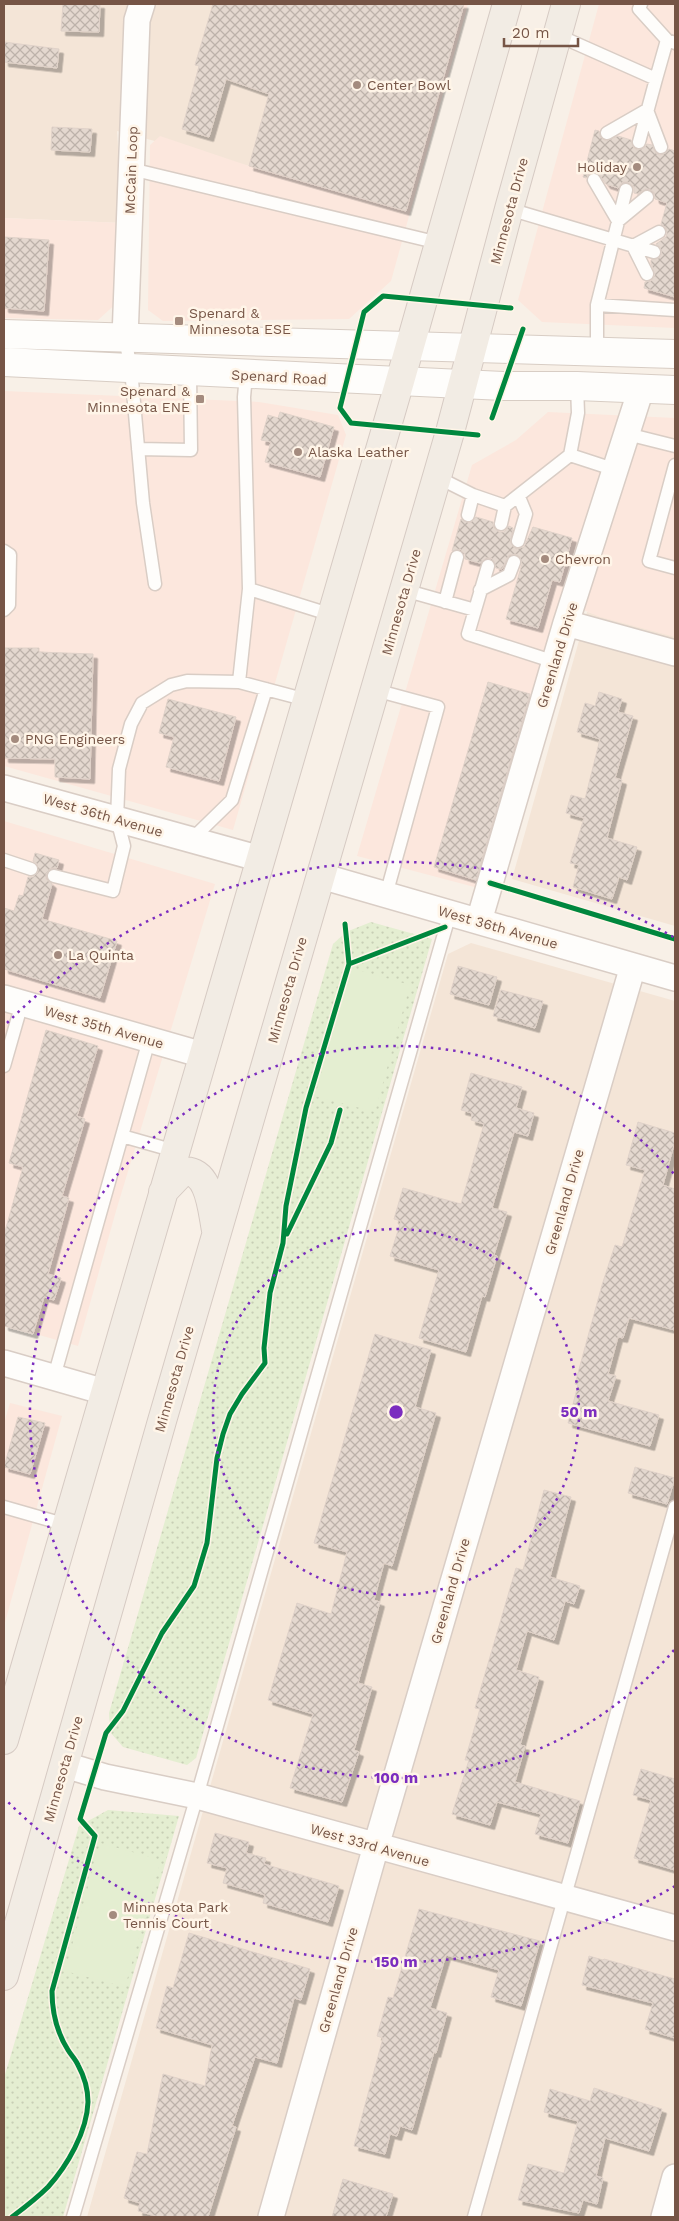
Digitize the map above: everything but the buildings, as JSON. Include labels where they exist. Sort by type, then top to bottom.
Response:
[{"type":"main road","points":[[4,1740],[400,381],[507,4]]},
{"type":"main road","name":"Minnesota Drive","points":[[4,1976],[216,1233],[464,384],[509,209],[566,4]]},
{"type":"main road","points":[[4,334],[675,354]]},
{"type":"main road","name":"Spenard Road","points":[[4,362],[190,373],[503,386],[577,386],[675,390]]},
{"type":"main road","points":[[163,1192],[182,1172],[194,1172],[200,1176],[207,1190],[216,1233]]},
{"type":"street","name":"McCain Loop","points":[[125,338],[137,20],[142,4]]},
{"type":"street","name":"Greenland Drive","points":[[479,921],[566,623],[642,390]]},
{"type":"street","points":[[566,623],[675,653]]},
{"type":"street","name":"West 36th Avenue","points":[[4,788],[261,859]]},
{"type":"street","name":"West 36th Avenue","points":[[320,876],[675,978]]},
{"type":"street","name":"Greenland Drive","points":[[271,2217],[376,1846],[633,966]]},
{"type":"street","name":"West 35th Avenue","points":[[13,1001],[204,1055]]},
{"type":"street","points":[[4,1363],[105,1392]]},
{"type":"street","name":"West 33rd Avenue","points":[[65,1765],[105,1777],[197,1796],[675,1928]]},
{"type":"street","points":[[664,2217],[675,2177]]},
{"type":"lane","points":[[639,142],[656,79],[671,41],[639,9],[641,4]]},
{"type":"lane","points":[[557,35],[656,79]]},
{"type":"lane","points":[[607,133],[647,110]]},
{"type":"lane","points":[[647,110],[661,147]]},
{"type":"lane","points":[[131,169],[439,243]]},
{"type":"lane","points":[[594,180],[618,221]]},
{"type":"lane","points":[[597,353],[597,305],[626,190]]},
{"type":"lane","points":[[618,221],[647,197]]},
{"type":"lane","points":[[509,209],[654,252]]},
{"type":"lane","points":[[633,246],[659,232]]},
{"type":"lane","points":[[633,246],[647,274]]},
{"type":"lane","points":[[597,305],[675,310]]},
{"type":"lane","points":[[125,338],[132,369],[142,503],[154,584]]},
{"type":"lane","points":[[138,449],[191,450],[190,373]]},
{"type":"lane","points":[[240,682],[249,589],[249,506],[244,397],[246,375]]},
{"type":"lane","points":[[501,524],[505,506],[520,497],[570,455],[578,413],[577,386]]},
{"type":"lane","points":[[627,434],[675,446]]},
{"type":"lane","points":[[570,455],[616,470]]},
{"type":"lane","points":[[675,465],[650,561],[675,568]]},
{"type":"lane","points":[[437,477],[473,495],[505,506]]},
{"type":"lane","points":[[468,515],[473,495]]},
{"type":"lane","points":[[518,541],[526,514],[520,497]]},
{"type":"lane","points":[[4,551],[10,555],[9,604],[4,610]]},
{"type":"lane","points":[[445,602],[457,557]]},
{"type":"lane","points":[[480,590],[510,575],[514,562]]},
{"type":"lane","points":[[488,566],[468,634],[555,662]]},
{"type":"lane","points":[[249,589],[332,615]]},
{"type":"lane","points":[[404,590],[475,610]]},
{"type":"lane","points":[[54,876],[113,891],[124,846],[117,819],[119,769],[131,724],[142,702],[171,685],[187,681],[240,682],[307,700]]},
{"type":"lane","points":[[191,840],[232,800],[266,689]]},
{"type":"lane","points":[[375,690],[438,707],[386,895]]},
{"type":"lane","points":[[4,860],[30,869]]},
{"type":"lane","points":[[73,2217],[197,1796],[450,913]]},
{"type":"lane","points":[[4,1066],[13,1001]]},
{"type":"lane","points":[[54,1377],[149,1040]]},
{"type":"lane","points":[[122,1136],[175,1151]]},
{"type":"lane","points":[[4,1507],[66,1525]]},
{"type":"lane","points":[[474,2217],[566,1898],[675,1507]]},
{"type":"shaded area","points":[[4,4],[295,4],[249,166],[117,131],[123,223],[4,218]]},
{"type":"shaded area","points":[[295,4],[468,4],[391,281],[349,319],[163,321],[148,310],[150,145],[160,136],[249,166]]},
{"type":"shaded area","points":[[599,4],[675,4],[675,328],[542,322],[518,300]]},
{"type":"shaded area","points":[[4,218],[123,223],[119,301],[98,320],[4,318]]},
{"type":"shaded area","points":[[4,391],[259,402],[338,415],[346,435],[233,830],[4,766]]},
{"type":"shaded area","points":[[548,412],[675,418],[675,637],[600,617],[567,603],[482,889],[357,856],[472,465],[516,440]]},
{"type":"shaded area","points":[[587,612],[675,635],[675,926],[512,879]]},
{"type":"shaded area","points":[[4,821],[215,884],[116,1211],[78,1346],[4,1325]]},
{"type":"shaded area","points":[[471,943],[675,1001],[675,2217],[87,2217],[448,954]]},
{"type":"shaded area","points":[[10,1403],[62,1416],[4,1626],[4,1423]]},
{"type":"green space","points":[[371,922],[432,939],[196,1758],[187,1765],[123,1747],[110,1732],[109,1713],[333,944],[346,932]]},
{"type":"green space","points":[[351,968],[410,985],[375,1112],[315,1096]]},
{"type":"green space","points":[[108,1810],[179,1816],[63,2217],[4,2217],[4,2078],[79,1826]]},
{"type":"green space","name":"Minnesota Park Tennis Court","points":[[100,1843],[161,1860],[125,1987],[65,1971]]},
{"type":"cycle path","points":[[478,435],[351,423],[340,408],[364,312],[383,296],[511,308]]},
{"type":"cycle path","points":[[492,418],[523,329]]},
{"type":"cycle path","points":[[490,883],[675,939]]},
{"type":"cycle path","points":[[12,2217],[55,2179],[75,2148],[84,2125],[88,2102],[84,2078],[58,2029],[54,2014],[52,1991],[95,1836],[80,1819],[106,1733],[123,1711],[162,1633],[194,1586],[207,1543],[217,1458],[223,1434],[230,1414],[265,1363],[264,1348],[270,1293],[283,1243],[286,1206],[306,1108],[349,964],[345,924]]},
{"type":"cycle path","points":[[349,964],[445,927]]},
{"type":"cycle path","points":[[287,1234],[331,1143],[340,1110]]},
{"type":"place","name":"Center Bowl","points":[[357,85]]},
{"type":"place","name":"Holiday","points":[[637,167]]},
{"type":"place","name":"Spenard & Minnesota ESE","points":[[179,321]]},
{"type":"place","name":"Spenard & Minnesota ENE","points":[[200,399]]},
{"type":"place","name":"Alaska Leather","points":[[298,452]]},
{"type":"place","name":"Chevron","points":[[545,559]]},
{"type":"place","name":"PNG Engineers","points":[[15,739]]},
{"type":"place","name":"La Quinta","points":[[58,955]]},
{"type":"place","name":"Minnesota Park Tennis Court","points":[[113,1915]]}]
